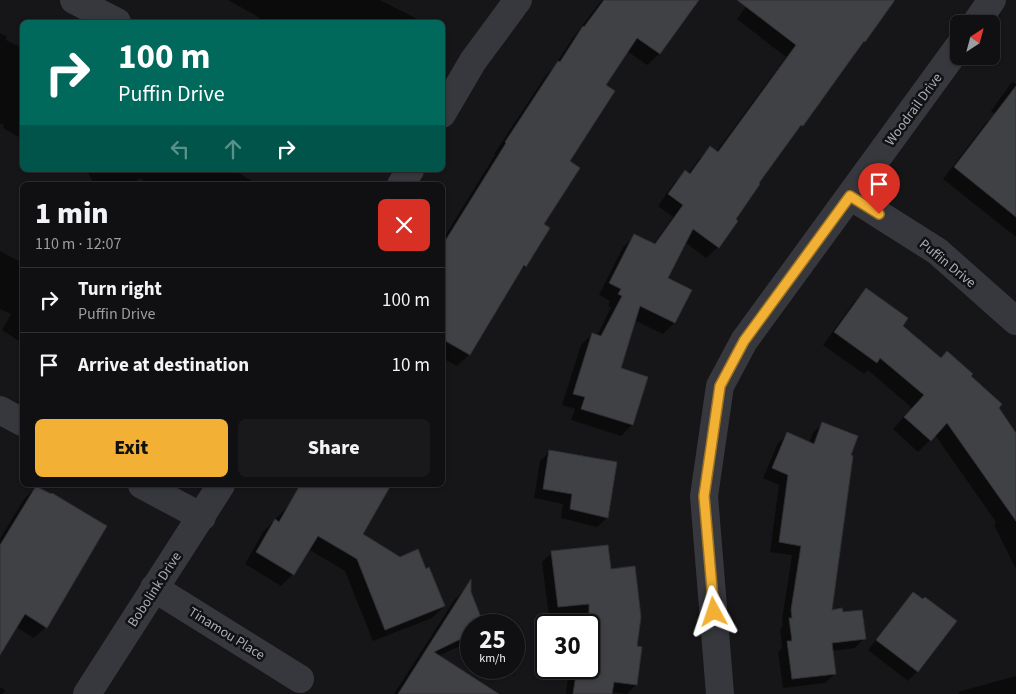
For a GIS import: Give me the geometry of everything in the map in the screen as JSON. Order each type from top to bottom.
[{"type":"street","points":[[74,0],[113,20]]},
{"type":"street","points":[[445,109],[473,61],[518,0]]},
{"type":"street","points":[[981,15],[992,0]]},
{"type":"street","name":"Woodrail Drive","points":[[720,694],[704,496],[720,386],[744,341],[950,58]]},
{"type":"street","name":"Puffin Drive","points":[[850,196],[937,251],[1016,321]]},
{"type":"street","points":[[0,410],[20,421]]},
{"type":"street","points":[[146,487],[202,517]]},
{"type":"street","name":"Bobolink Drive","points":[[87,694],[220,487]]},
{"type":"street","name":"Tinamou Place","points":[[154,588],[300,679]]},
{"type":"building","points":[[604,0],[699,0],[660,54],[637,38],[606,85],[615,91],[570,161],[580,168],[544,224],[550,228],[526,267],[524,265],[470,355],[445,341],[445,241],[505,142],[558,61],[560,62]]},
{"type":"building","points":[[737,0],[895,0],[759,183],[736,219],[738,221],[719,248],[693,229],[668,278],[692,290],[675,323],[640,306],[621,368],[648,377],[633,425],[581,409],[585,397],[573,394],[592,333],[601,336],[622,296],[618,294],[621,289],[609,283],[634,234],[655,244],[683,205],[668,194],[685,170],[690,174],[710,146],[718,152],[796,45]]},
{"type":"building","points":[[1016,86],[1016,217],[954,167]]},
{"type":"building","points":[[866,288],[908,318],[903,326],[941,358],[947,351],[1002,404],[999,408],[1016,433],[1016,521],[947,423],[931,441],[904,417],[924,395],[880,358],[877,363],[834,332]]},
{"type":"building","points":[[822,422],[858,436],[851,455],[853,456],[832,610],[842,608],[843,612],[862,610],[866,639],[832,643],[836,674],[792,679],[787,641],[792,641],[789,618],[792,618],[791,610],[801,546],[779,542],[788,475],[772,468],[787,432],[814,444]]},
{"type":"building","points":[[549,450],[617,462],[608,518],[570,509],[572,494],[543,489]]},
{"type":"building","points":[[35,487],[52,493],[107,526],[47,628],[25,614],[0,655],[0,545]]},
{"type":"building","points":[[299,487],[390,487],[363,534],[400,557],[418,549],[426,569],[429,567],[445,606],[385,630],[357,559],[318,536],[294,575],[256,552],[275,519],[279,522]]},
{"type":"building","points":[[608,545],[611,569],[635,566],[641,617],[637,646],[642,647],[637,685],[614,682],[612,694],[573,694],[575,679],[600,679],[600,614],[589,614],[589,604],[558,607],[551,551]]},
{"type":"building","points":[[471,579],[471,592],[480,614],[460,614],[460,639],[434,652],[460,669],[460,679],[476,679],[499,694],[398,694]]},
{"type":"building","points":[[913,592],[923,599],[925,597],[957,621],[918,672],[876,640]]},
{"type":"route","points":[[714,612],[704,496],[720,386],[744,341],[850,196],[879,214]]}]
